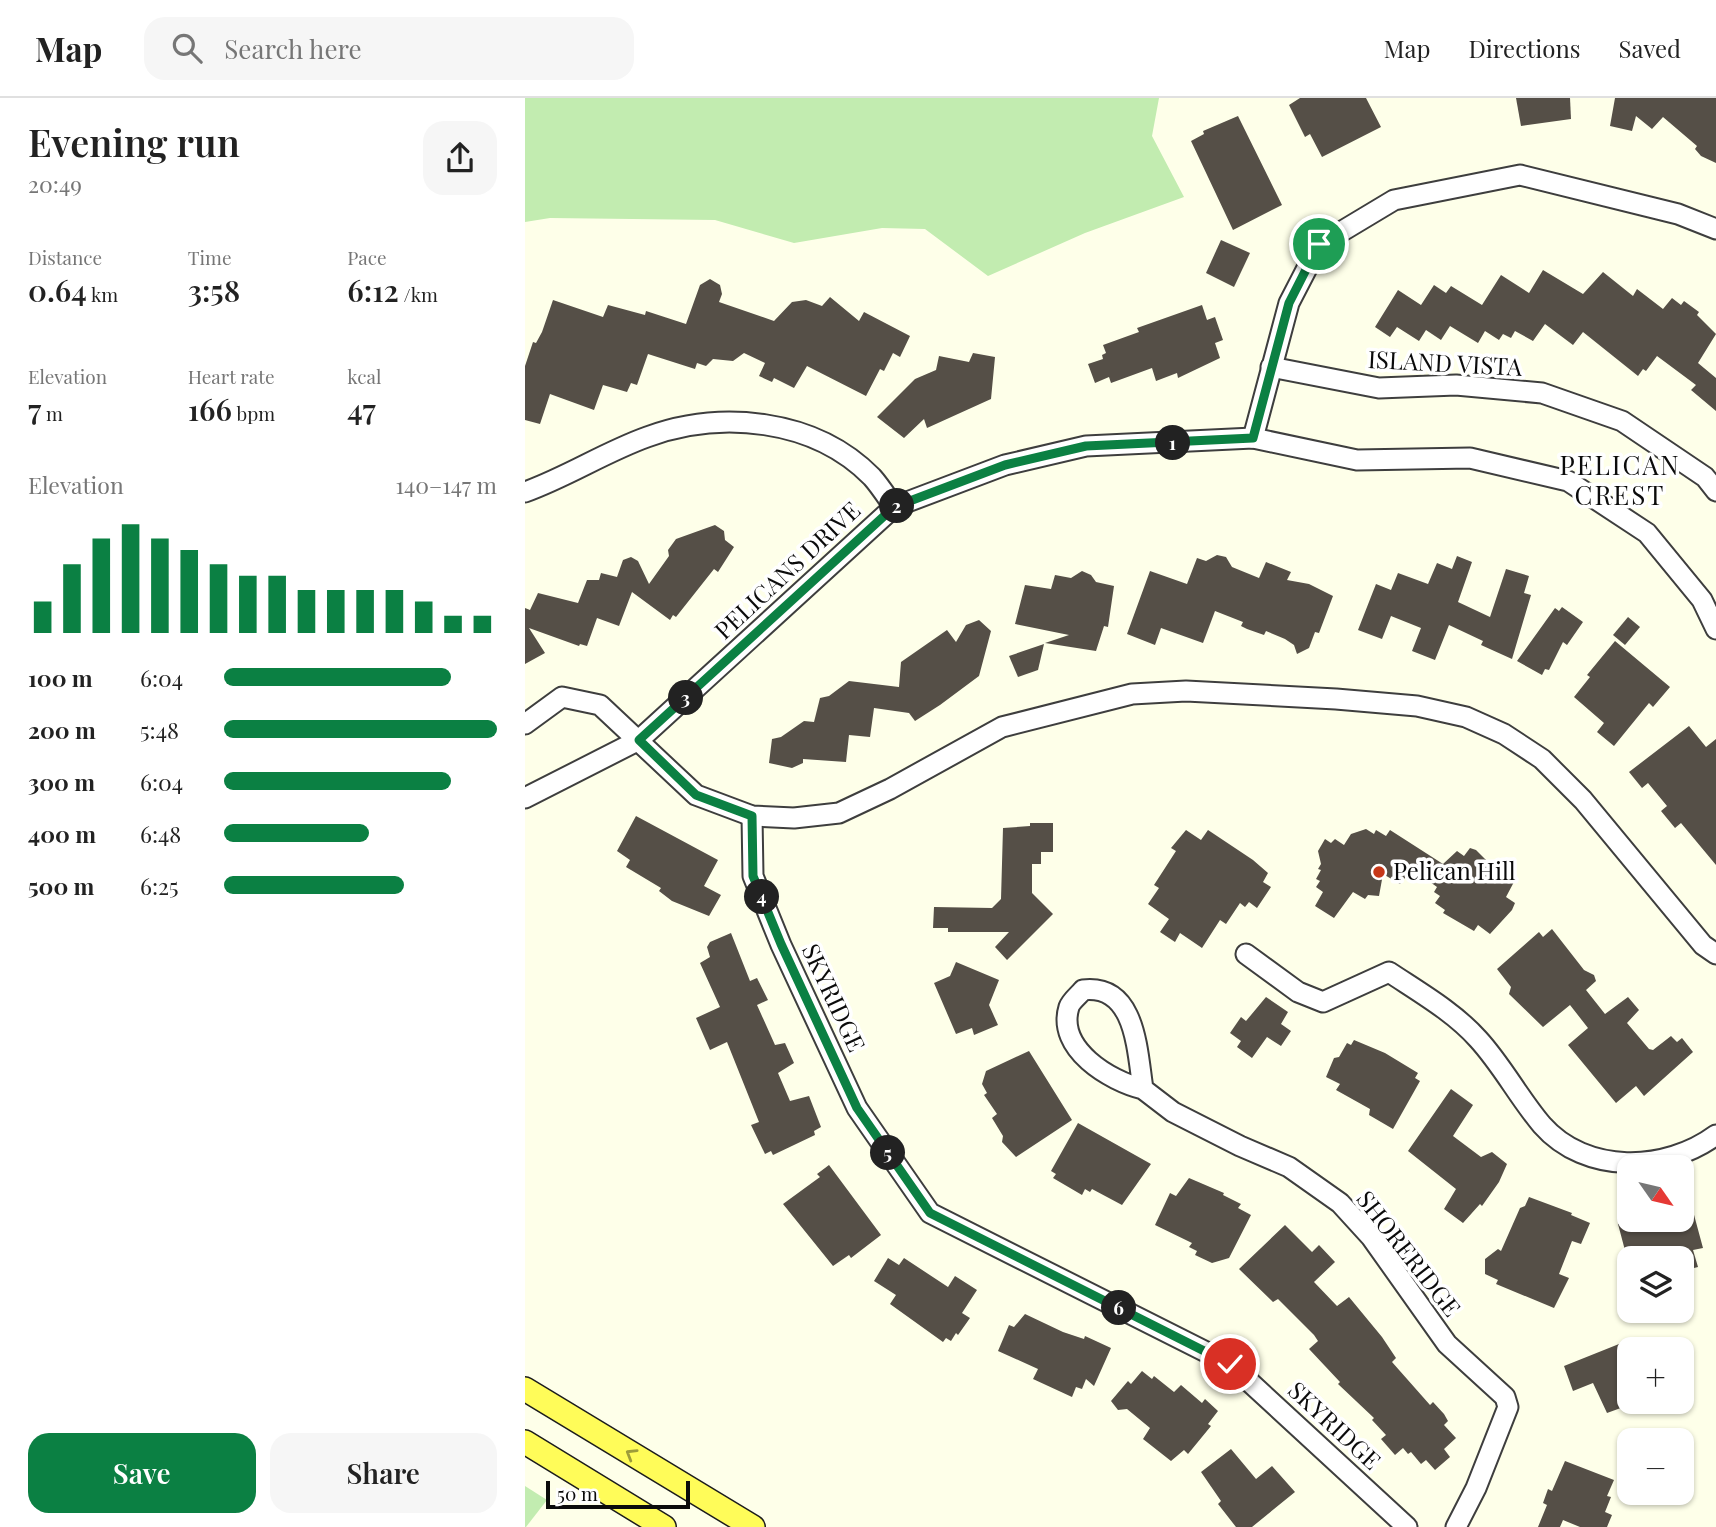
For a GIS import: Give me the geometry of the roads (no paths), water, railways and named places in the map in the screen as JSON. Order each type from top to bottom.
[{"type":"main road","points":[[525,1389],[753,1527]]},
{"type":"main road","points":[[525,1442],[664,1527]]},
{"type":"street","points":[[1253,438],[1289,303],[1319,244],[1394,200],[1520,175],[1678,214],[1716,229]]},
{"type":"street","name":"ISLAND VISTA","points":[[1271,367],[1379,388],[1455,385],[1542,393],[1622,421],[1705,477],[1716,491]]},
{"type":"street","points":[[525,492],[645,438],[684,425],[743,422],[791,430],[821,442],[872,477],[894,507]]},
{"type":"street","name":"PELICANS DRIVE","points":[[525,798],[639,740],[894,507],[1005,465],[1086,446],[1253,438],[1357,460],[1470,458],[1569,481],[1647,533],[1702,600],[1716,629]]},
{"type":"street","points":[[525,724],[562,697],[600,705],[696,795],[752,816],[795,818],[839,813],[890,789],[1002,727],[1132,694],[1186,691],[1417,706],[1466,717],[1514,740],[1542,759],[1583,800],[1703,945],[1716,954]]},
{"type":"street","name":"SKYRIDGE","points":[[752,816],[753,876],[781,944],[857,1108],[930,1213],[1230,1364],[1407,1527]]},
{"type":"street","points":[[1246,954],[1298,992],[1323,1002],[1389,972],[1433,1002],[1478,1038],[1543,1127],[1581,1153],[1621,1164],[1655,1162],[1698,1148],[1716,1135]]},
{"type":"street","name":"SHORERIDGE","points":[[1143,1089],[1129,1013],[1120,1001],[1099,988],[1083,990],[1069,1005],[1068,1026],[1075,1044],[1092,1065],[1121,1084],[1143,1089],[1173,1111],[1240,1146],[1289,1167],[1340,1203],[1371,1237],[1447,1343],[1504,1397],[1508,1407],[1476,1488],[1456,1527]]},
{"type":"place","name":"Pelican Hill","points":[[1379,872]]},
{"type":"district","name":"PELICAN CREST","points":[[1620,481]]}]
